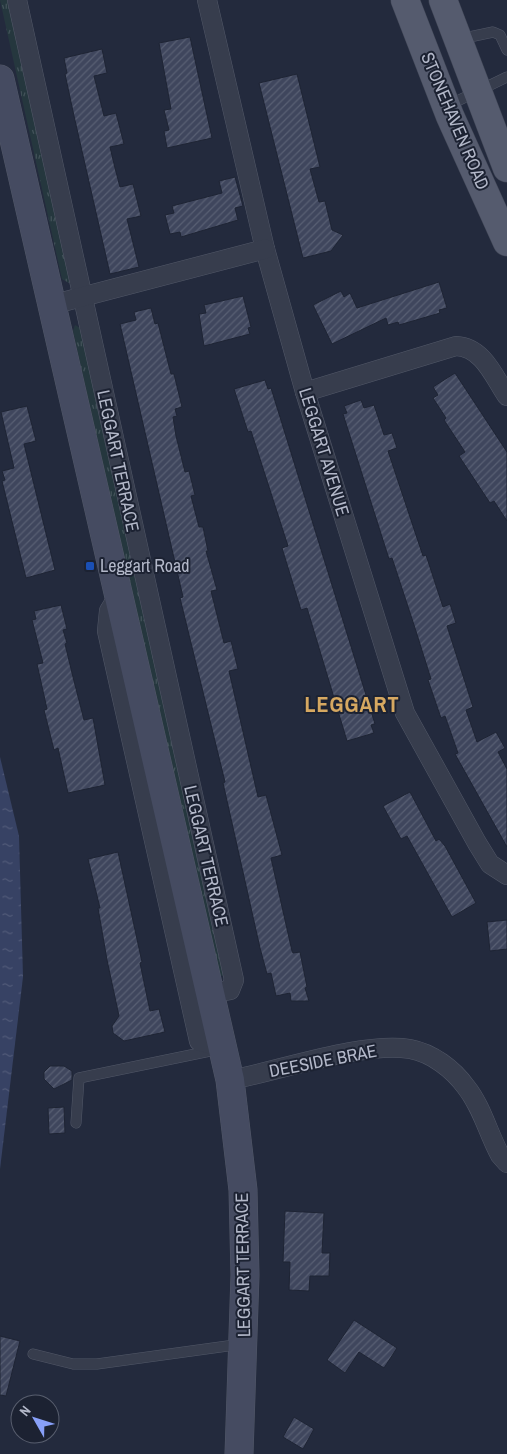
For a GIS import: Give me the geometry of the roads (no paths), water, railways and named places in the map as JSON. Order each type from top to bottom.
[{"type":"main road","name":"STONEHAVEN ROAD","points":[[404,0],[446,106],[492,164]]},
{"type":"main road","name":"STONEHAVEN ROAD","points":[[443,0],[477,91],[507,242]]},
{"type":"main road","name":"LEGGART TERRACE","points":[[0,79],[51,305],[120,593],[230,1080],[243,1190],[244,1344],[239,1454]]},
{"type":"street","name":"LEGGART TERRACE","points":[[17,0],[234,980],[230,990],[211,993]]},
{"type":"street","name":"LEGGART AVENUE","points":[[207,0],[266,249],[305,392],[405,713],[481,850],[490,864],[507,875]]},
{"type":"street","points":[[51,305],[266,249]]},
{"type":"street","points":[[305,392],[456,346],[468,347],[481,356],[507,396]]},
{"type":"street","points":[[120,593],[109,611],[107,631],[199,1042],[223,1048]]},
{"type":"street","name":"DEESIDE BRAE","points":[[230,1080],[363,1050],[410,1049],[434,1058],[450,1070],[466,1087],[483,1117],[497,1148],[507,1163]]},
{"type":"lane","points":[[457,40],[493,32],[500,35],[507,50]]},
{"type":"lane","points":[[446,106],[507,77]]},
{"type":"lane","points":[[76,1124],[79,1078],[223,1048]]},
{"type":"lane","points":[[33,1354],[73,1364],[97,1364],[223,1344],[244,1344]]},
{"type":"water","points":[[0,757],[19,836],[23,977],[0,1169]]},
{"type":"place","name":"Leggart Road","points":[[90,566]]},
{"type":"district","name":"LEGGART","points":[[352,704]]}]
